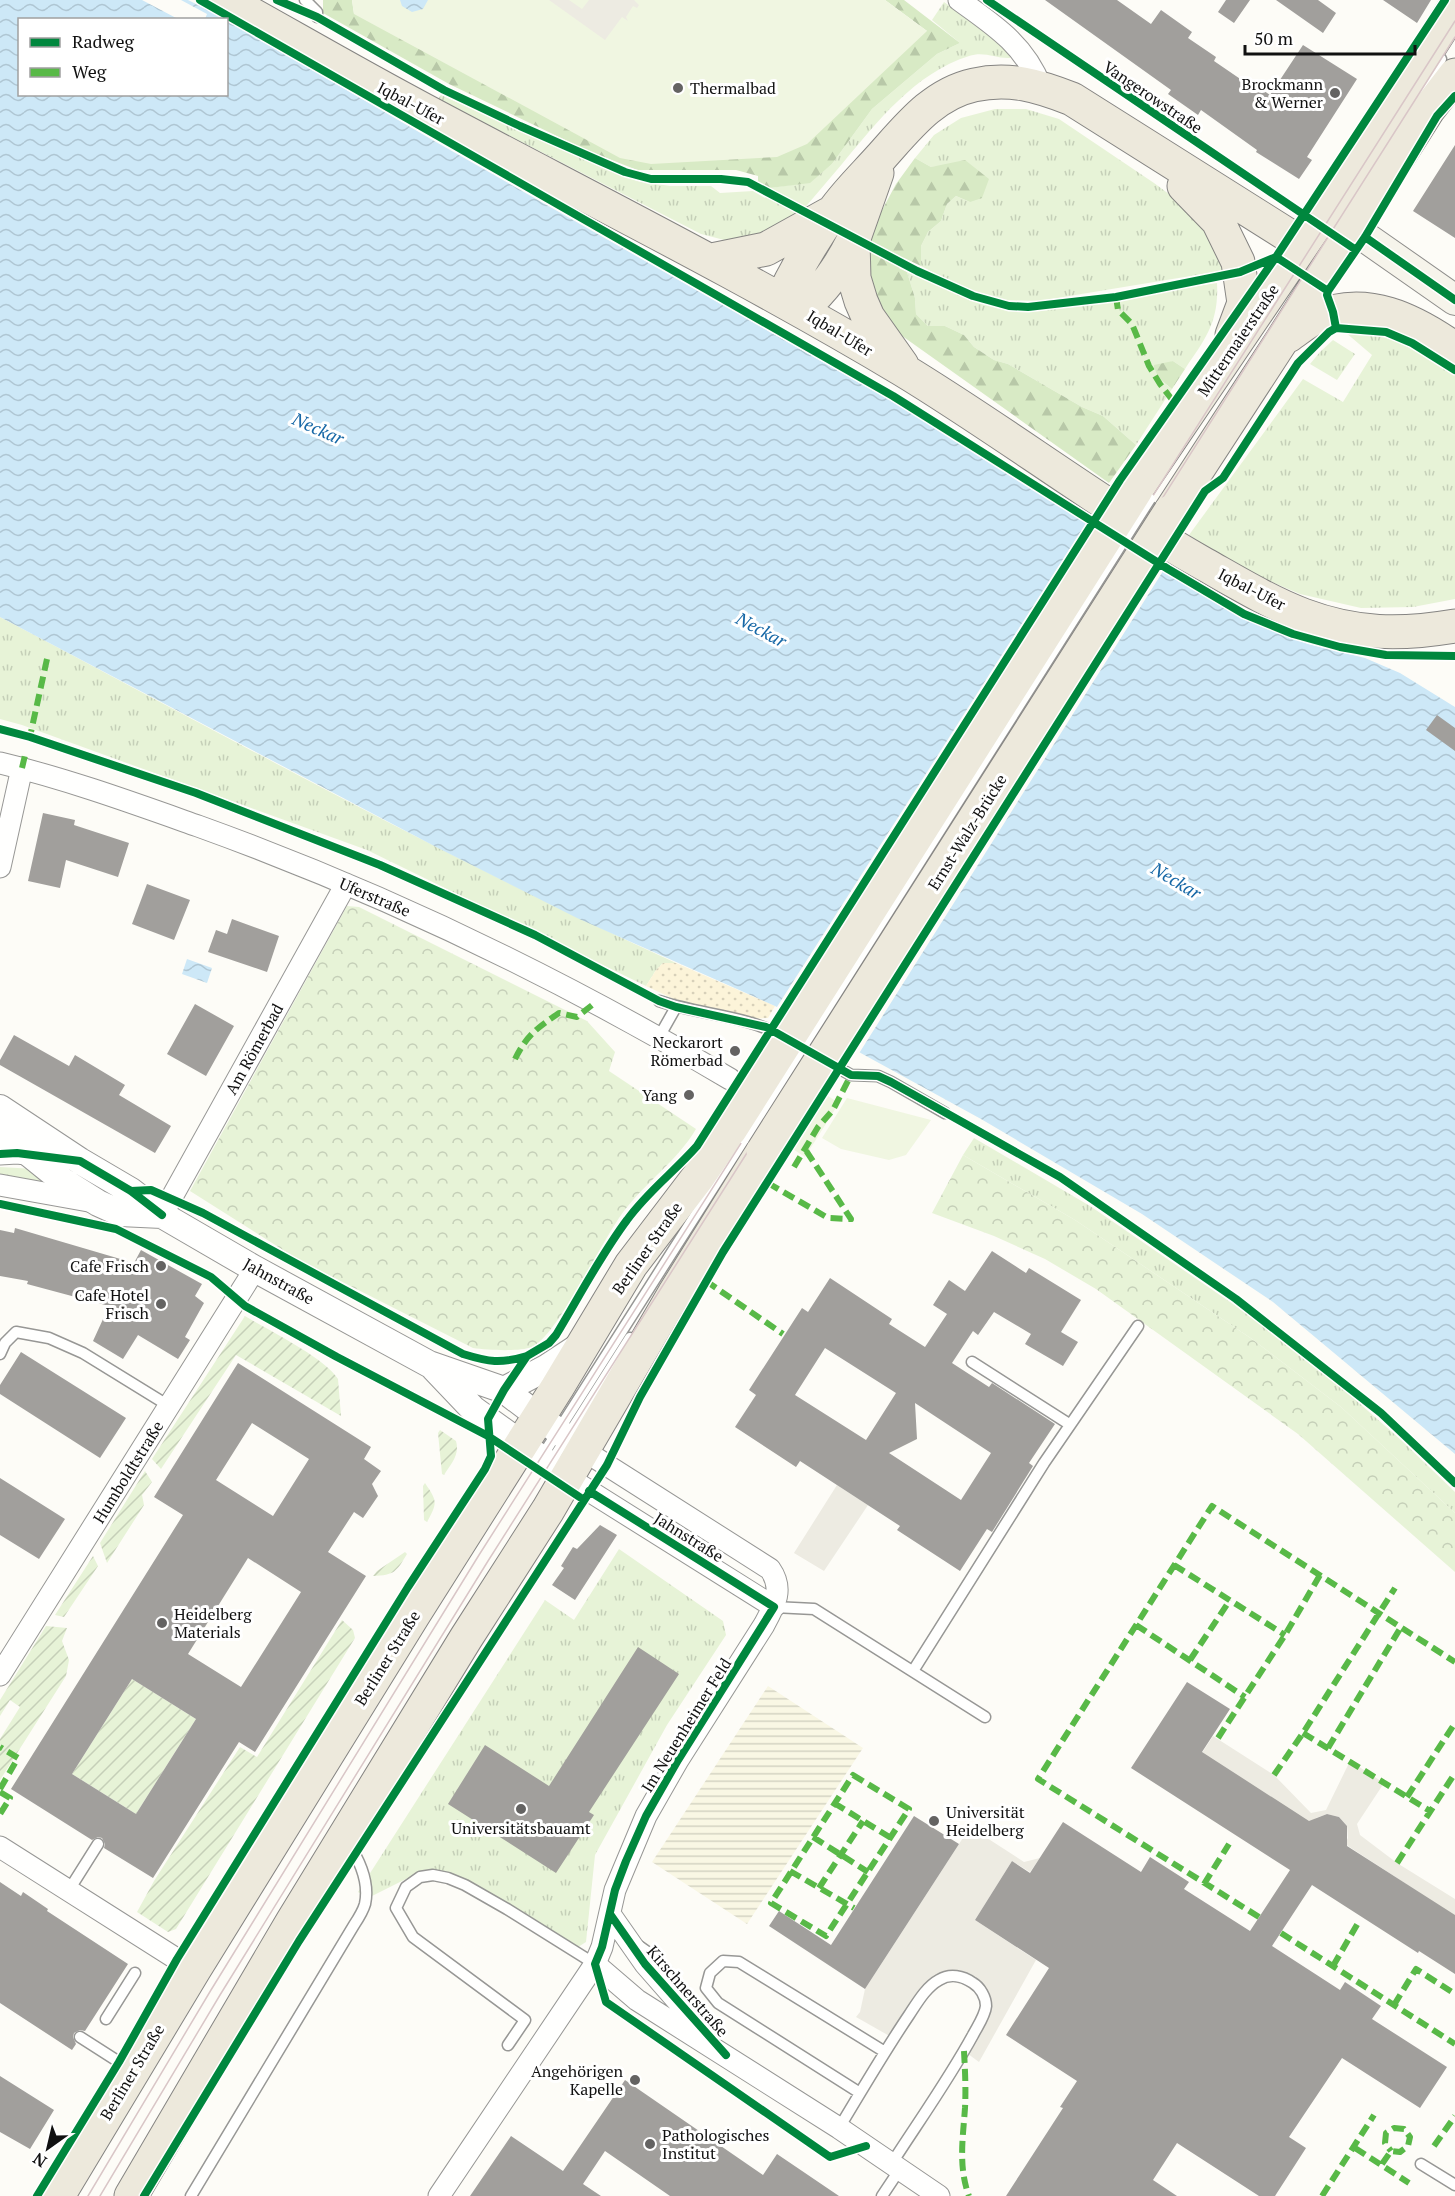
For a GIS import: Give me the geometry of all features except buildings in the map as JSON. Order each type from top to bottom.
[{"type":"main road","name":"Iqbal-Ufer","points":[[226,0],[421,109],[792,304],[907,373],[1169,544],[1249,589],[1302,615],[1345,628],[1381,633],[1420,632],[1455,626]]},
{"type":"main road","name":"Mittermaierstraße","points":[[1154,499],[1282,340],[1320,249],[1455,8]]},
{"type":"main road","name":"Mittermaierstraße","points":[[1154,499],[1176,440],[1220,365],[1320,249],[1428,111],[1452,61]]},
{"type":"main road","points":[[884,154],[853,241],[840,267],[816,296],[792,304],[799,266],[834,211],[903,131],[929,107],[958,90],[1005,81],[1041,87],[1072,99],[1320,249],[1365,237],[1455,300]]},
{"type":"main road","points":[[1107,121],[1193,194],[1218,221],[1229,241],[1238,262],[1244,303],[1220,365]]},
{"type":"main road","points":[[712,260],[766,249],[834,211]]},
{"type":"main road","points":[[853,241],[854,278],[861,301],[868,317],[907,373]]},
{"type":"main road","points":[[1282,340],[1314,318],[1352,308],[1404,318],[1455,349]]},
{"type":"main road","points":[[747,1141],[1154,499]]},
{"type":"main road","name":"Berliner Straße","points":[[131,2196],[344,1838],[553,1448],[584,1343],[631,1265],[698,1178],[747,1141]]},
{"type":"main road","name":"Berliner Straße","points":[[58,2196],[194,1970],[323,1743],[674,1294],[747,1141]]},
{"type":"street","points":[[959,0],[997,27],[1016,45],[1034,67],[1041,87]]},
{"type":"street","name":"Uferstraße","points":[[0,763],[164,814],[346,884],[411,912],[519,963],[659,1037],[730,1079]]},
{"type":"street","points":[[0,867],[22,768]]},
{"type":"street","name":"Am Römerbad","points":[[162,1215],[346,884]]},
{"type":"street","points":[[0,1108],[80,1161]]},
{"type":"street","points":[[0,1130],[28,1154]]},
{"type":"street","name":"Jahnstraße","points":[[0,1154],[17,1153],[80,1161],[131,1191],[162,1215],[255,1269],[429,1364],[504,1390],[553,1448],[774,1607],[777,1579],[770,1569],[553,1448],[473,1409],[429,1364]]},
{"type":"street","name":"Jahnstraße","points":[[28,1154],[98,1203],[120,1213],[162,1215]]},
{"type":"street","name":"Jahnstraße","points":[[0,1185],[98,1203]]},
{"type":"street","name":"Humboldtstraße","points":[[0,1675],[255,1269]]},
{"type":"street","points":[[504,1390],[546,1368],[584,1343]]},
{"type":"street","name":"Im Neuenheimer Feld","points":[[439,2196],[595,1964],[602,1947],[615,1890],[646,1816],[678,1760],[774,1607]]},
{"type":"street","points":[[0,1847],[194,1970]]},
{"type":"street","name":"Kirschnerstraße","points":[[610,1914],[645,1964],[726,2055]]},
{"type":"street","name":"Kirschnerstraße","points":[[595,1964],[654,2012],[726,2055],[939,2196]]},
{"type":"lane","points":[[305,0],[317,12],[317,16]]},
{"type":"lane","points":[[1405,116],[1452,61]]},
{"type":"lane","points":[[659,1001],[676,1007],[766,1027],[851,1075],[878,1076],[945,1113]]},
{"type":"lane","points":[[659,1037],[676,1007]]},
{"type":"lane","points":[[913,1671],[1069,1424],[1138,1326]]},
{"type":"lane","points":[[0,1354],[5,1343],[16,1332],[49,1338],[83,1353],[169,1406]]},
{"type":"lane","points":[[972,1362],[1069,1424]]},
{"type":"lane","points":[[774,1607],[814,1609],[985,1717]]},
{"type":"lane","points":[[191,2196],[365,1903],[364,1872],[356,1853],[344,1838]]},
{"type":"lane","points":[[69,1890],[98,1844]]},
{"type":"lane","points":[[508,2044],[525,2020],[413,1937],[396,1908],[406,1887],[420,1877],[433,1875],[448,1878],[499,1904],[595,1964]]},
{"type":"lane","points":[[629,1940],[651,1954],[686,1994],[726,2055]]},
{"type":"lane","points":[[860,2093],[717,2003],[706,1988],[710,1973],[723,1961],[738,1962],[885,2052]]},
{"type":"lane","points":[[106,2019],[135,1973]]},
{"type":"lane","points":[[839,2128],[885,2052],[930,1988],[939,1979],[950,1976],[960,1976],[979,1987],[986,2006],[981,2020],[896,2166],[882,2196]]},
{"type":"lane","name":"Kirschnerstraße","points":[[654,2012],[669,1992]]},
{"type":"lane","points":[[80,2037],[133,2071]]},
{"type":"lane","points":[[1421,2164],[1455,2186]]},
{"type":"shaded area","points":[[549,0],[569,0],[582,9],[589,0],[634,0],[639,5],[637,8],[633,6],[626,17],[628,21],[622,17],[605,40]]},
{"type":"shaded area","points":[[837,1485],[868,1505],[824,1571],[794,1553]]},
{"type":"shaded area","points":[[768,1686],[863,1748],[747,1924],[652,1862]]},
{"type":"shaded area","points":[[1213,1736],[1274,1775],[1311,1813],[1326,1810],[1350,1761],[1384,1783],[1357,1824],[1360,1835],[1397,1863],[1455,1899],[1455,1916],[1345,1844],[1348,1838],[1347,1826],[1339,1817],[1327,1814],[1316,1818],[1312,1823],[1189,1773]]},
{"type":"shaded area","points":[[970,1827],[1024,1862],[1040,1858],[1030,1872],[1012,1861],[975,1920],[1036,1960],[979,2062],[964,2051],[986,2005],[970,1981],[939,1979],[893,2038],[856,2017],[860,2012],[865,1989]]},
{"type":"green space","name":"Thermalbad","points":[[323,0],[352,0],[354,14],[927,31],[885,0],[904,0],[960,43],[937,54],[872,109],[832,164],[810,183],[770,188],[758,182],[758,176],[736,170],[637,170],[584,149],[449,84],[323,13]]},
{"type":"green space","name":"Thermalbad","points":[[352,0],[885,0],[927,31],[807,144],[777,157],[651,164],[620,158],[354,14]]},
{"type":"green space","points":[[944,2],[1011,49],[1013,54],[1010,58],[969,56],[931,74],[883,116],[791,224],[778,233],[732,242],[701,234],[438,99],[441,95],[637,181],[670,186],[711,186],[720,193],[753,191],[765,198],[770,188],[810,182],[832,164],[872,109],[937,54],[960,43],[932,20]]},
{"type":"green space","points":[[995,109],[1026,109],[1059,119],[1154,183],[1196,214],[1227,270],[1039,301],[1004,300],[980,293],[959,286],[921,266],[921,246],[928,232],[941,221],[947,204],[956,196],[970,202],[942,166],[931,167],[915,158],[934,135],[961,118]]},
{"type":"green space","points":[[915,158],[931,167],[965,160],[989,179],[982,198],[970,202],[956,196],[947,204],[941,221],[928,232],[921,246],[921,266],[904,258],[899,268],[907,272],[915,298],[916,314],[928,326],[945,326],[964,335],[974,347],[994,360],[1008,364],[1082,407],[1103,416],[1136,445],[1109,483],[898,333],[880,312],[870,289],[870,238],[896,184]]},
{"type":"green space","points":[[907,272],[967,298],[998,307],[1031,311],[1217,283],[1216,309],[1210,329],[1185,369],[1173,361],[1154,369],[1164,383],[1172,389],[1136,445],[1103,416],[1082,407],[1008,364],[994,360],[974,347],[964,335],[945,326],[928,326],[916,314],[915,298]]},
{"type":"green space","points":[[1345,332],[1375,335],[1403,344],[1455,375],[1455,599],[1413,607],[1361,608],[1300,594],[1241,569],[1189,535],[1303,379],[1343,402],[1372,355]]},
{"type":"green space","points":[[1333,340],[1355,354],[1337,380],[1310,364]]},
{"type":"green space","points":[[1173,361],[1185,369],[1172,389],[1158,375],[1154,365]]},
{"type":"green space","points":[[0,617],[420,838],[676,963],[663,963],[646,986],[367,850],[0,719]]},
{"type":"green space","points":[[347,906],[359,907],[587,1021],[615,1052],[609,1071],[696,1129],[680,1151],[624,1211],[567,1306],[543,1339],[532,1347],[511,1350],[473,1348],[299,1260],[190,1191]]},
{"type":"green space","points":[[756,1050],[839,1103],[805,1157],[722,1103]]},
{"type":"green space","points":[[847,1098],[931,1120],[906,1155],[889,1160],[841,1149],[822,1138]]},
{"type":"green space","points":[[974,1138],[1090,1206],[1233,1304],[1326,1374],[1401,1440],[1455,1492],[1455,1513],[1341,1407],[1252,1339],[1075,1220],[963,1155]]},
{"type":"green space","points":[[963,1155],[1075,1220],[1252,1339],[1341,1407],[1455,1513],[1455,1572],[1298,1434],[1096,1289],[1045,1259],[994,1236],[932,1213]]},
{"type":"green space","points":[[0,1167],[35,1169],[56,1184],[0,1175]]},
{"type":"green space","points":[[245,1316],[309,1354],[331,1371],[338,1379],[341,1416],[236,1355],[161,1469],[152,1459]]},
{"type":"green space","points":[[440,1430],[456,1441],[457,1446],[454,1459],[444,1475],[442,1474],[438,1433]]},
{"type":"green space","points":[[145,1471],[152,1482],[142,1495],[144,1505],[107,1563],[100,1543]]},
{"type":"green space","points":[[425,1483],[435,1502],[427,1522],[424,1520],[423,1486]]},
{"type":"green space","points":[[619,1549],[723,1621],[726,1635],[667,1725],[595,1855],[586,1942],[578,1947],[463,1878],[412,1876],[368,1898],[358,1892],[545,1600],[574,1620]]},
{"type":"green space","points":[[405,1552],[407,1554],[394,1571],[386,1575],[373,1576],[377,1571]]},
{"type":"green space","points":[[93,1556],[98,1566],[64,1617],[55,1615]]},
{"type":"green space","points":[[342,1620],[353,1630],[355,1638],[176,1929],[168,1932],[137,1912],[154,1881],[240,1747],[257,1757]]},
{"type":"green space","points":[[46,1626],[67,1628],[62,1641],[69,1660],[66,1676],[0,1780],[0,1739],[20,1707],[10,1700],[0,1716],[0,1700]]},
{"type":"green space","points":[[132,1679],[196,1719],[136,1814],[72,1774]]},
{"type":"sand","points":[[663,963],[676,963],[775,1006],[768,1018],[740,1019],[676,1000],[646,986]]},
{"type":"water","name":"Neckar","points":[[0,0],[188,0],[224,18],[18,18],[18,96],[228,96],[228,21],[942,430],[1155,566],[1243,619],[1308,644],[1365,658],[1400,673],[1455,707],[1455,1454],[1273,1302],[1142,1214],[981,1119],[775,1006],[577,918],[438,848],[0,617]]},
{"type":"water","points":[[400,0],[428,0],[423,9],[412,12],[402,6]]},
{"type":"water","points":[[187,959],[212,968],[207,983],[182,974]]},
{"type":"pier","points":[[142,0],[181,0],[207,14],[205,18],[176,18]]},
{"type":"pier","points":[[1088,520],[1165,568],[858,1055],[775,1010]]},
{"type":"tram line","points":[[88,2196],[211,1990],[479,1555],[1455,21]]},
{"type":"tram line","points":[[100,2196],[220,1995],[488,1561],[1455,37]]},
{"type":"marked path","points":[[1116,297],[1118,310],[1132,324],[1149,366],[1174,402]]},
{"type":"marked path","points":[[29,741],[47,659]]},
{"type":"marked path","points":[[22,768],[26,751]]},
{"type":"marked path","points":[[515,1059],[528,1038],[551,1018],[559,1013],[577,1017],[596,1002]]},
{"type":"marked path","points":[[794,1167],[818,1127],[833,1110],[851,1075]]},
{"type":"marked path","points":[[768,1183],[828,1218],[851,1219],[805,1149]]},
{"type":"marked path","points":[[706,1281],[783,1334]]},
{"type":"marked path","points":[[1259,1917],[1038,1779],[1212,1506],[1455,1662]]},
{"type":"marked path","points":[[1174,1565],[1285,1635]]},
{"type":"marked path","points":[[1218,1738],[1285,1635],[1320,1575]]},
{"type":"marked path","points":[[1274,1775],[1395,1588]]},
{"type":"marked path","points":[[1190,1660],[1230,1600]]},
{"type":"marked path","points":[[1136,1625],[1245,1697]]},
{"type":"marked path","points":[[1328,1748],[1401,1627]]},
{"type":"marked path","points":[[1407,1797],[1455,1723]]},
{"type":"marked path","points":[[1303,1733],[1430,1811]]},
{"type":"marked path","points":[[0,1747],[18,1758],[0,1789]]},
{"type":"marked path","points":[[1397,1863],[1455,1773]]},
{"type":"marked path","points":[[853,1775],[909,1809],[826,1936],[771,1903],[853,1775]]},
{"type":"marked path","points":[[0,1792],[10,1798],[0,1814]]},
{"type":"marked path","points":[[834,1803],[891,1838]]},
{"type":"marked path","points":[[819,1888],[863,1821]]},
{"type":"marked path","points":[[813,1837],[868,1872]]},
{"type":"marked path","points":[[1204,1884],[1229,1844]]},
{"type":"marked path","points":[[790,1871],[854,1908]]},
{"type":"marked path","points":[[1333,1966],[1358,1923]]},
{"type":"marked path","points":[[1281,1933],[1455,2044]]},
{"type":"marked path","points":[[1394,2005],[1416,1969],[1455,1994]]},
{"type":"marked path","points":[[964,2051],[965,2108],[962,2163],[969,2196]]},
{"type":"marked path","points":[[1322,2196],[1374,2115]]},
{"type":"marked path","points":[[1434,2146],[1455,2116]]},
{"type":"marked path","points":[[1382,2164],[1391,2151],[1400,2152],[1408,2146],[1410,2137],[1404,2129],[1394,2128],[1386,2133],[1385,2143],[1391,2151]]},
{"type":"marked path","points":[[1355,2148],[1409,2183]]},
{"type":"cycle path","points":[[200,0],[893,396],[1168,569],[1244,614],[1293,634],[1340,647],[1386,655],[1455,656]]},
{"type":"cycle path","points":[[277,0],[317,17],[444,90],[625,172],[651,179],[721,179],[748,182],[917,271],[973,296],[1009,306],[1028,307],[1116,297],[1240,272],[1276,257],[1328,291]]},
{"type":"cycle path","name":"Vangerowstraße","points":[[987,0],[1356,250]]},
{"type":"cycle path","points":[[37,2196],[119,2062],[177,1959],[408,1587],[485,1469],[491,1456],[488,1419],[504,1390],[527,1356],[549,1343],[556,1335],[608,1248],[635,1210],[697,1146],[1120,480],[1276,257],[1445,0]]},
{"type":"cycle path","name":"Ernst-Walz-Brücke","points":[[144,2196],[299,1941],[607,1465],[640,1397],[723,1252],[1205,491],[1223,478],[1298,363],[1329,332],[1336,328],[1327,295],[1328,291],[1365,237],[1437,116],[1455,96]]},
{"type":"cycle path","points":[[1365,237],[1455,300]]},
{"type":"cycle path","points":[[1336,328],[1386,332],[1412,343],[1455,370]]},
{"type":"cycle path","points":[[0,729],[196,793],[380,865],[535,935],[659,1001],[676,1007],[766,1027],[851,1075],[878,1076],[891,1082],[1060,1177],[1236,1299],[1381,1413],[1455,1483]]},
{"type":"cycle path","points":[[0,1154],[17,1153],[80,1161],[131,1191],[162,1215]]},
{"type":"cycle path","points":[[131,1191],[151,1190],[203,1213],[463,1354],[495,1361],[527,1356]]},
{"type":"cycle path","points":[[0,1204],[116,1229],[211,1277],[245,1306],[488,1436],[584,1500]]},
{"type":"cycle path","points":[[589,1491],[774,1607],[678,1760],[646,1816],[626,1861],[615,1890],[602,1947],[595,1964],[606,2002],[830,2157],[866,2146]]},
{"type":"cycle path","points":[[610,1914],[645,1964],[726,2055]]},
{"type":"place","name":"Thermalbad","points":[[678,88]]},
{"type":"place","name":"Brockmann & Werner","points":[[1335,93]]},
{"type":"place","name":"Neckarort Römerbad","points":[[735,1051]]},
{"type":"place","name":"Yang","points":[[689,1095]]},
{"type":"place","name":"Cafe Frisch","points":[[161,1266]]},
{"type":"place","name":"Cafe Hotel Frisch","points":[[161,1304]]},
{"type":"place","name":"Heidelberg Materials","points":[[162,1623]]},
{"type":"place","name":"Universitätsbauamt","points":[[521,1809]]},
{"type":"place","name":"Universität Heidelberg","points":[[934,1821]]},
{"type":"place","name":"Angehörigen Kapelle","points":[[635,2080]]},
{"type":"place","name":"Pathologisches Institut","points":[[650,2144]]}]
